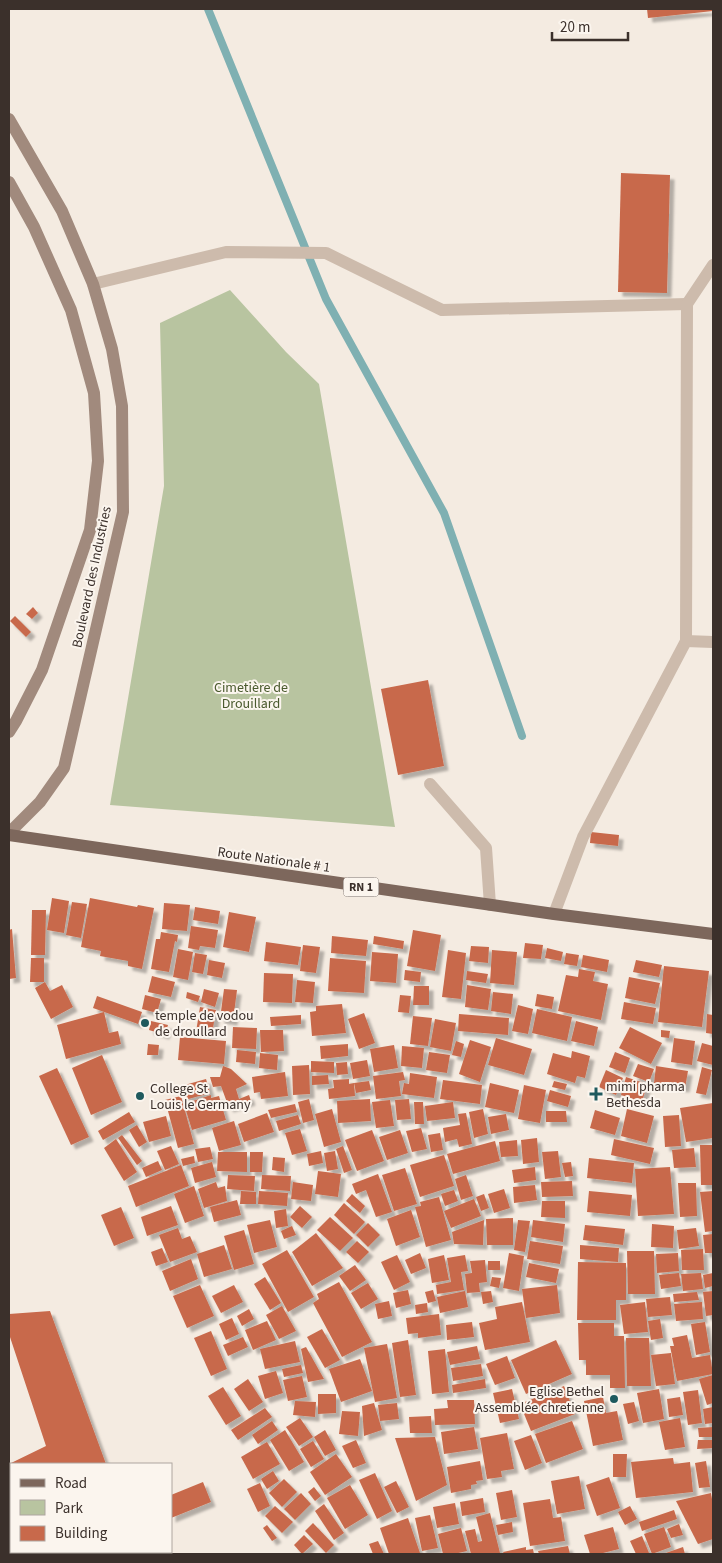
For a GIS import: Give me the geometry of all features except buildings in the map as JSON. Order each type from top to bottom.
[{"type":"main road","name":"Boulevard des Industries","points":[[9,119],[62,211],[93,284],[112,349],[122,406],[123,512],[64,768],[40,802],[9,834]]},
{"type":"main road","name":"Boulevard des Industries","points":[[9,182],[34,228],[71,310],[94,393],[98,461],[90,530],[42,670],[9,732]]},
{"type":"main road","name":"Route Nationale # 1","points":[[9,834],[490,905],[713,934]]},
{"type":"lane","points":[[93,284],[226,252],[326,253],[442,310],[687,304]]},
{"type":"lane","points":[[554,914],[583,837],[686,641],[687,304],[713,265]]},
{"type":"lane","points":[[686,641],[713,642]]},
{"type":"lane","points":[[430,784],[486,848],[490,905]]},
{"type":"green space","name":"Cimetière de Drouillard","points":[[230,290],[286,352],[319,384],[395,827],[110,805],[164,486],[160,323]]},
{"type":"waterway","points":[[208,9],[326,299],[444,513],[522,736]]},
{"type":"place","name":"temple de vodou de droullard","points":[[145,1023]]},
{"type":"place","name":"mimi pharma Bethesda","points":[[596,1094]]},
{"type":"place","name":"College St Louis le Germany","points":[[140,1096]]},
{"type":"place","name":"Eglise Bethel Assemblée chretienne","points":[[614,1399]]}]
